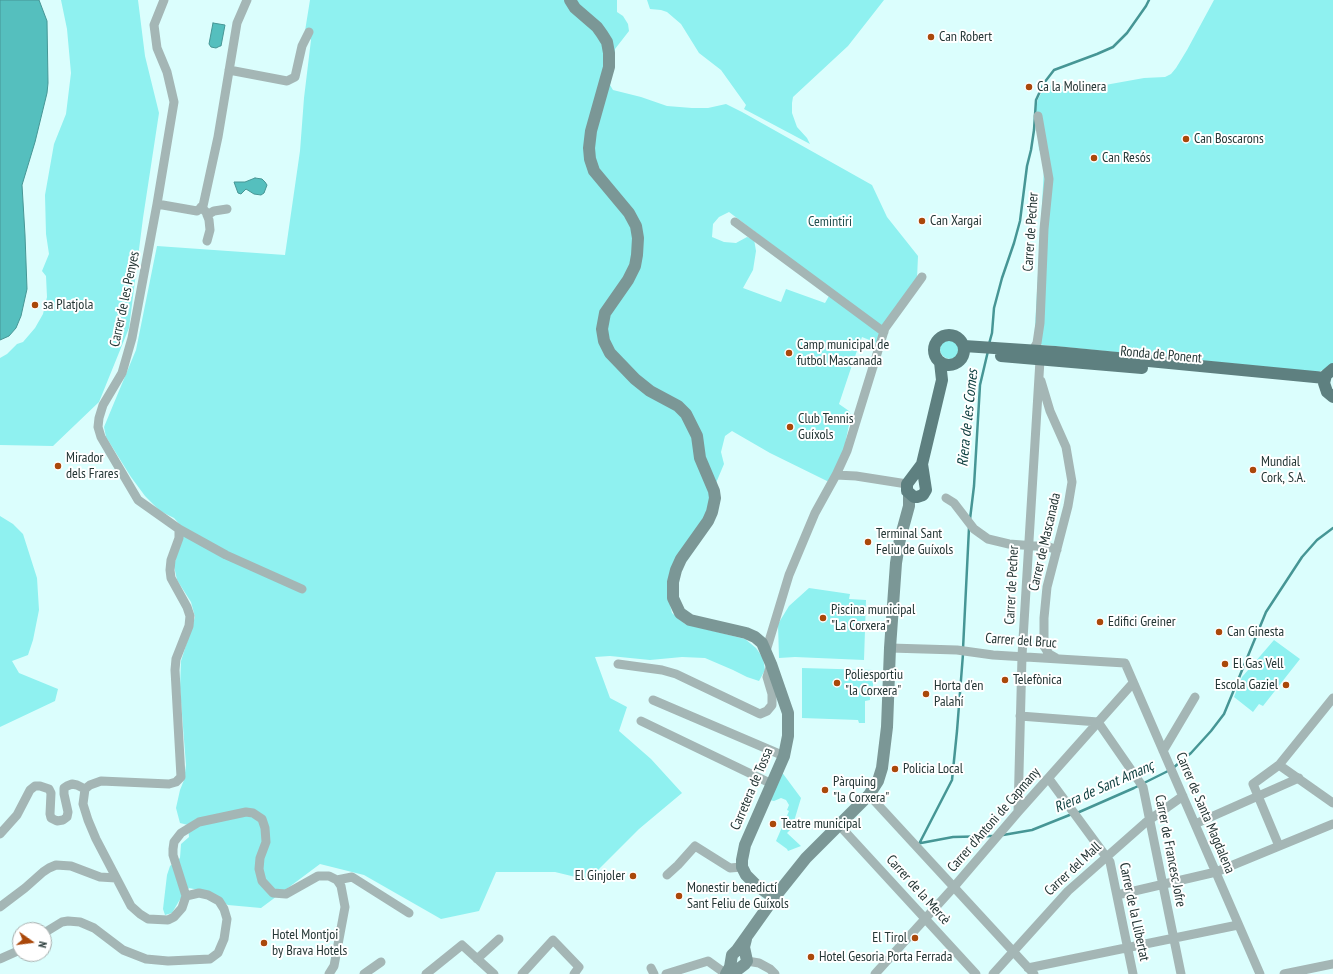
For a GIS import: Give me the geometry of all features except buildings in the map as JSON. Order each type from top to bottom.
[{"type":"main road","name":"Carretera de Tossa","points":[[570,0],[575,8],[597,27],[607,42],[609,53],[609,66],[591,131],[589,148],[590,159],[594,171],[629,213],[636,226],[638,238],[638,254],[635,266],[628,280],[605,313],[602,329],[604,341],[610,353],[635,379],[650,391],[678,406],[686,414],[697,436],[700,458],[714,491],[715,498],[712,512],[708,521],[681,559],[676,570],[673,582],[673,598],[680,613],[690,620],[746,633],[755,637],[762,643],[772,664],[788,713],[788,736],[784,756],[745,845],[742,867]]},
{"type":"main road","points":[[732,974],[741,958],[746,939],[774,898],[806,858],[869,795],[878,781],[882,768],[887,727],[890,648],[896,563],[900,539],[913,490],[922,464],[942,380],[940,362],[935,355],[934,348],[936,342],[941,337],[948,334],[956,336],[962,341],[964,350],[960,360],[954,364],[942,380]]},
{"type":"main road","points":[[964,350],[1038,354],[1327,377],[1327,392],[1333,397]]},
{"type":"main road","points":[[940,362],[947,365],[954,364]]},
{"type":"main road","points":[[742,867],[746,876],[774,898]]},
{"type":"main road","points":[[726,974],[741,958]]},
{"type":"street","name":"Carrer de les Penyes","points":[[164,0],[154,25],[157,48],[167,72],[174,102],[132,338],[122,373],[103,405],[98,427],[101,438],[138,500],[179,529],[226,555],[302,588]]},
{"type":"street","points":[[157,204],[197,211],[203,206],[209,182],[237,23],[247,0]]},
{"type":"street","points":[[228,70],[287,81],[295,77],[302,46],[309,32]]},
{"type":"street","name":"Carrer de Pecher","points":[[1018,812],[1022,656],[1038,354],[1037,343],[1040,323],[1044,229],[1050,179],[1038,116]]},
{"type":"street","points":[[201,207],[209,220],[210,230],[207,241]]},
{"type":"street","points":[[207,215],[214,211],[227,209]]},
{"type":"street","points":[[735,222],[884,332]]},
{"type":"street","points":[[766,651],[789,575],[814,513],[836,475],[847,451],[884,332],[922,277]]},
{"type":"street","name":"Carrer de Mascanada","points":[[1038,354],[1040,374],[1044,391],[1050,411],[1066,447],[1072,482],[1068,506],[1047,587],[1044,618],[1044,646],[1050,654],[1056,658]]},
{"type":"street","points":[[836,475],[856,476],[913,490]]},
{"type":"street","points":[[946,498],[954,503],[974,529],[988,539],[1009,544],[1050,547],[1056,550]]},
{"type":"street","points":[[179,529],[179,538],[171,560],[171,578],[187,607],[190,616],[189,626],[176,659],[174,670],[181,777],[176,782],[169,784],[101,781],[90,785],[85,789],[83,804],[88,820],[131,906],[148,919],[168,920],[174,917],[182,908],[186,896],[173,855],[174,842],[181,833],[199,822],[246,812],[253,813],[262,819],[266,828],[266,842],[260,858],[259,869],[262,881],[273,893],[286,894],[318,876],[329,876],[337,880],[341,886],[345,907],[334,966],[329,974]]},
{"type":"street","name":"Carrer del Bruc","points":[[890,648],[957,650],[992,654],[1125,663]]},
{"type":"street","name":"Carrer de Santa Magdalena","points":[[1125,663],[1260,974]]},
{"type":"street","points":[[618,664],[662,670],[676,674],[760,714],[767,711],[772,704],[772,694],[767,677],[772,664]]},
{"type":"street","name":"Carrer d'Antoni de Capmany","points":[[875,974],[953,888],[1018,812],[1133,683]]},
{"type":"street","points":[[1163,751],[1195,698]]},
{"type":"street","points":[[1279,846],[1253,784],[1279,765],[1333,698]]},
{"type":"street","points":[[653,700],[784,756]]},
{"type":"street","points":[[1020,716],[1098,722]]},
{"type":"street","points":[[641,721],[772,784]]},
{"type":"street","name":"Carrer de Francesc Jofre","points":[[1098,722],[1142,785],[1181,974]]},
{"type":"street","points":[[1279,765],[1333,803]]},
{"type":"street","points":[[1195,824],[1299,778]]},
{"type":"street","name":"Carrer de la Llibertat","points":[[1049,779],[1110,862],[1133,974]]},
{"type":"street","points":[[0,834],[17,815],[30,790],[35,786],[40,786],[49,790],[51,793],[50,814],[51,818],[57,821],[63,820],[67,817],[68,812],[64,788],[72,784],[85,789]]},
{"type":"street","points":[[869,795],[1031,971],[1127,948],[1238,925]]},
{"type":"street","name":"Carrer del Mall","points":[[993,974],[1068,891],[1149,820],[1183,796]]},
{"type":"street","points":[[1117,895],[1216,872],[1333,824]]},
{"type":"street","name":"Carrer de la Mercè","points":[[839,825],[976,974]]},
{"type":"street","points":[[668,875],[695,846],[730,868],[742,867]]},
{"type":"street","points":[[0,907],[43,872],[56,865],[71,866],[100,877],[116,878]]},
{"type":"street","points":[[337,880],[352,877],[409,913]]},
{"type":"street","points":[[52,928],[68,920],[80,922],[94,928],[123,950],[146,958],[168,961],[210,959],[218,952],[224,939],[227,918],[224,909],[219,901],[208,895],[199,893],[186,896]]},
{"type":"street","points":[[477,959],[499,939]]},
{"type":"street","points":[[522,974],[553,940],[577,970]]},
{"type":"street","points":[[426,974],[462,945],[494,974]]},
{"type":"street","points":[[0,959],[12,954]]},
{"type":"street","points":[[741,958],[759,963],[770,969],[775,974]]},
{"type":"street","points":[[666,974],[708,960],[726,974]]},
{"type":"street","points":[[364,974],[380,962]]},
{"type":"street","points":[[1284,974],[1330,964],[1333,973]]},
{"type":"green space","points":[[61,0],[138,0],[145,56],[159,113],[143,218],[129,328],[99,402],[53,446],[0,445],[0,358],[7,354],[17,344],[23,342],[35,328],[43,314],[47,297],[46,276],[42,271],[49,254],[46,234],[45,195],[54,144],[66,114],[71,73],[67,29]]},
{"type":"green space","name":"Cemintiri","points":[[310,0],[617,0],[617,12],[623,16],[628,24],[629,31],[615,49],[610,85],[613,90],[641,97],[667,106],[708,108],[726,104],[742,112],[872,185],[887,217],[918,256],[917,279],[881,327],[729,212],[719,217],[713,224],[712,237],[724,242],[736,243],[747,237],[754,239],[756,251],[753,270],[743,288],[781,302],[786,289],[825,303],[829,296],[881,333],[877,343],[862,337],[853,362],[839,404],[849,411],[851,415],[842,459],[829,482],[770,453],[732,431],[725,436],[721,452],[724,464],[716,483],[709,508],[668,597],[672,613],[685,624],[745,639],[756,648],[763,658],[765,670],[759,681],[705,658],[682,657],[650,660],[610,656],[595,657],[610,698],[627,707],[619,731],[651,759],[682,793],[639,829],[588,880],[555,872],[496,872],[479,911],[441,919],[364,875],[320,864],[261,908],[228,905],[199,890],[189,888],[172,913],[165,915],[163,909],[167,875],[170,866],[180,858],[181,844],[189,837],[188,825],[180,823],[176,808],[184,780],[186,765],[180,688],[181,661],[195,617],[191,602],[177,580],[174,566],[183,528],[174,518],[160,511],[145,496],[131,477],[106,437],[104,427],[136,350],[157,246],[285,255],[300,151],[304,98],[311,40],[305,31]]},
{"type":"green space","points":[[647,0],[884,0],[848,46],[793,97],[792,113],[797,127],[807,138],[810,144],[744,109],[746,105],[721,70],[699,53],[681,24],[667,12],[650,9]]},
{"type":"green space","points":[[1214,0],[1333,0],[1333,366],[1318,372],[1034,344],[1044,168],[1042,153],[1039,150],[1036,109],[1038,99],[1045,86],[1053,85],[1080,88],[1094,87],[1144,78],[1165,77],[1171,74],[1187,50]]},
{"type":"green space","points":[[950,339],[957,342],[960,349],[957,356],[950,359],[943,356],[940,349],[943,342]]},
{"type":"green space","points":[[0,516],[13,524],[23,534],[37,578],[39,610],[33,640],[28,655],[12,661],[19,673],[58,689],[55,701],[0,727]]},
{"type":"green space","name":"Piscina municipal \"La Corxera\"","points":[[809,588],[850,594],[849,599],[866,600],[864,660],[795,657],[779,658],[778,624],[789,606]]},
{"type":"green space","points":[[1274,640],[1300,659],[1263,706],[1259,704],[1253,712],[1234,697],[1242,677]]},
{"type":"green space","name":"Poliesportiu \"la Corxera\"","points":[[802,668],[873,670],[873,696],[870,696],[870,700],[865,701],[865,723],[859,723],[858,720],[802,718]]},
{"type":"green space","points":[[781,771],[801,798],[792,828],[787,833],[801,846],[788,851],[776,841],[789,811],[787,810],[789,805],[786,800],[781,798],[774,801],[769,800]]},
{"type":"shaded area","points":[[0,0],[39,0],[47,21],[48,83],[35,142],[22,185],[27,289],[21,316],[16,328],[9,336],[0,340]]},
{"type":"shaded area","points":[[213,23],[225,25],[221,46],[216,48],[211,47],[209,44]]},
{"type":"shaded area","points":[[255,178],[262,179],[267,185],[264,193],[261,195],[254,194],[246,189],[241,194],[238,193],[234,182],[245,182]]},
{"type":"waterway","name":"Riera de les Comes","points":[[989,344],[992,333],[994,308],[1020,221],[1027,166],[1034,130],[1036,100],[1044,83],[1054,70],[1113,47],[1127,33],[1149,0]]},
{"type":"waterway","name":"Riera de les Comes","points":[[970,519],[974,486],[980,385],[988,351]]},
{"type":"waterway","name":"Riera de les Comes","points":[[963,649],[969,528]]},
{"type":"waterway","name":"Riera de Sant Amanç","points":[[1173,768],[1191,753],[1224,714],[1266,612],[1302,557],[1317,540],[1333,528]]},
{"type":"waterway","name":"Riera de les Comes","points":[[919,844],[952,780],[963,654]]},
{"type":"waterway","name":"Riera de Sant Amanç","points":[[1077,813],[1168,771]]},
{"type":"waterway","name":"Riera de Sant Amanç","points":[[1003,835],[1032,830],[1072,814]]},
{"type":"waterway","name":"Riera de Sant Amanç","points":[[921,843],[953,837],[994,836]]},
{"type":"place","name":"Can Robert","points":[[931,37]]},
{"type":"place","name":"Ca la Molinera","points":[[1029,87]]},
{"type":"place","name":"Can Boscarons","points":[[1186,139]]},
{"type":"place","name":"Can Resós","points":[[1094,158]]},
{"type":"place","name":"Can Xargai","points":[[922,221]]},
{"type":"place","name":"sa Platjola","points":[[35,305]]},
{"type":"place","name":"Camp municipal de futbol Mascanada","points":[[789,353]]},
{"type":"place","name":"Club Tennis Guíxols","points":[[790,427]]},
{"type":"place","name":"Mirador dels Frares","points":[[58,466]]},
{"type":"place","name":"Mundial Cork, S.A.","points":[[1253,470]]},
{"type":"place","name":"Terminal Sant Feliu de Guíxols","points":[[868,542]]},
{"type":"place","name":"Piscina municipal \"La Corxera\"","points":[[823,618]]},
{"type":"place","name":"Edifici Greiner","points":[[1100,622]]},
{"type":"place","name":"Can Ginesta","points":[[1219,632]]},
{"type":"place","name":"El Gas Vell","points":[[1225,664]]},
{"type":"place","name":"Telefònica","points":[[1005,680]]},
{"type":"place","name":"Poliesportiu \"la Corxera\"","points":[[837,683]]},
{"type":"place","name":"Escola Gaziel","points":[[1286,685]]},
{"type":"place","name":"Horta d'en Palahí","points":[[926,694]]},
{"type":"place","name":"Policia Local","points":[[895,769]]},
{"type":"place","name":"Pàrquing \"la Corxera\"","points":[[825,790]]},
{"type":"place","name":"Teatre municipal","points":[[773,824]]},
{"type":"place","name":"El Ginjoler","points":[[633,876]]},
{"type":"place","name":"Monestir benedictí Sant Feliu de Guíxols","points":[[679,896]]},
{"type":"place","name":"El Tirol","points":[[915,938]]},
{"type":"place","name":"Hotel Montjoi by Brava Hotels","points":[[264,943]]},
{"type":"place","name":"Hotel Gesoria Porta Ferrada","points":[[811,957]]}]
